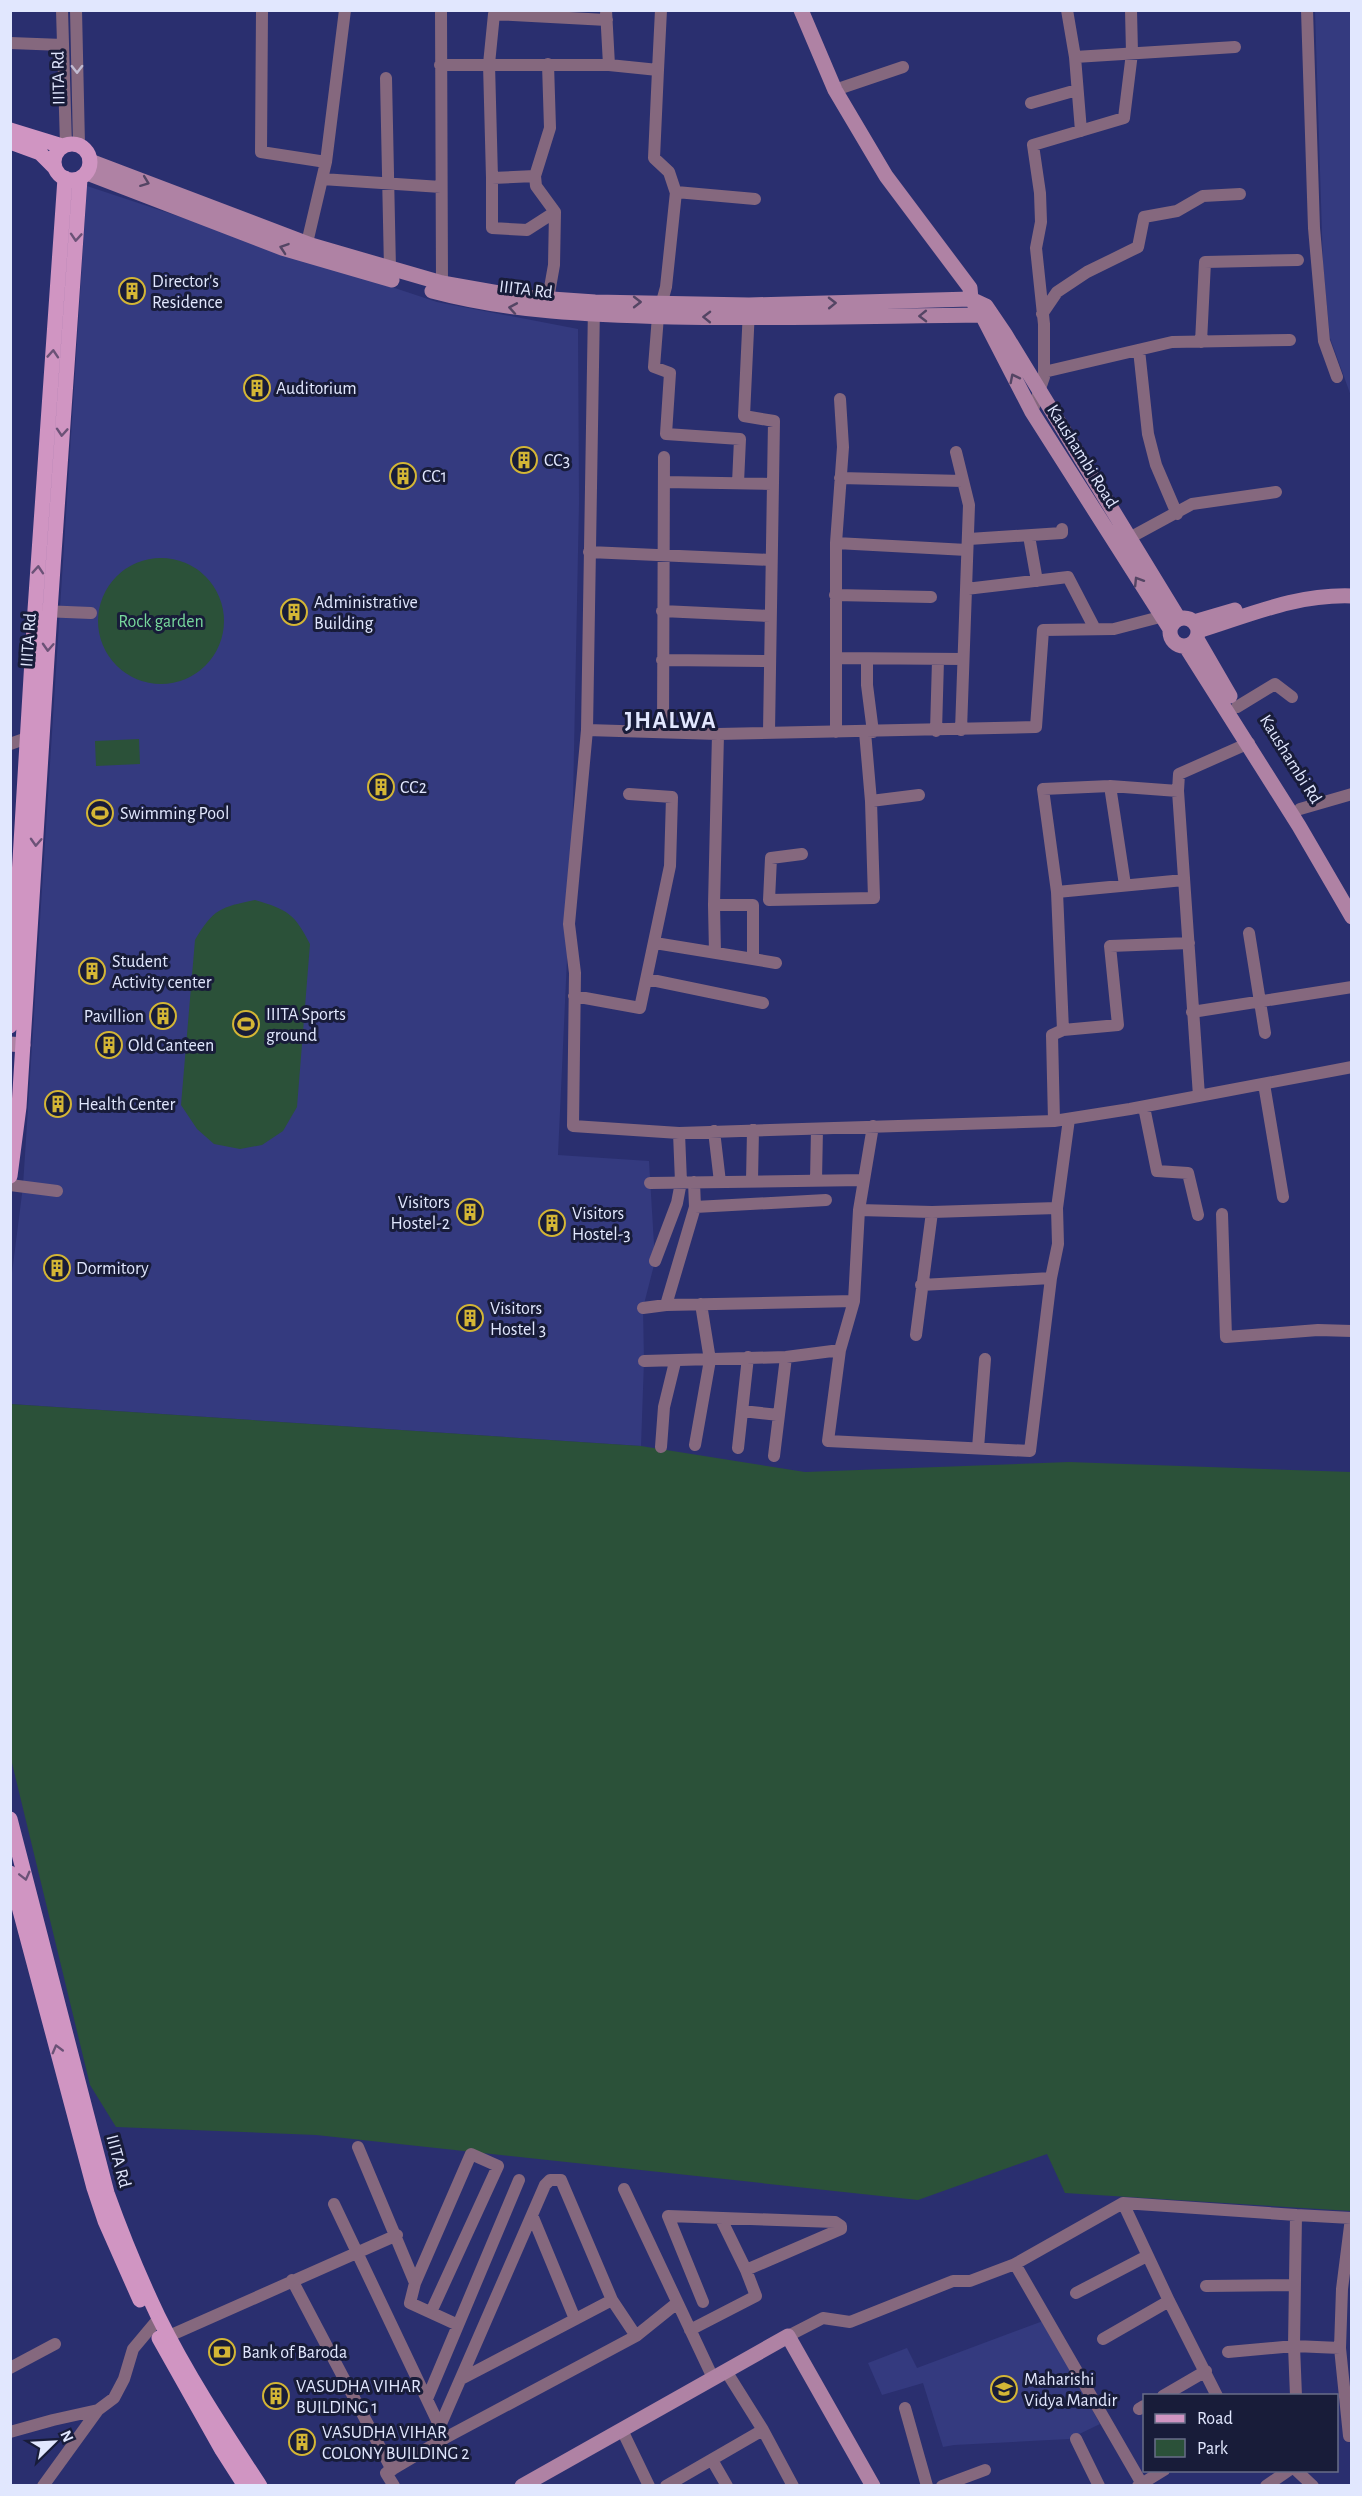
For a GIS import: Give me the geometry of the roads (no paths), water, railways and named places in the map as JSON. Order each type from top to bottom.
[{"type":"main road","name":"Kaushambi Road","points":[[801,10],[836,90],[886,176],[970,288],[971,299],[982,315],[1032,412],[1123,542],[1160,617],[1174,624]]},
{"type":"main road","points":[[10,130],[69,145],[88,153],[75,172]]},
{"type":"main road","points":[[10,142],[40,153],[75,172]]},
{"type":"main road","points":[[69,145],[55,156],[75,172]]},
{"type":"main road","name":"IIITA Rd","points":[[75,172],[442,284],[594,308]]},
{"type":"main road","name":"IIITA Rd","points":[[75,172],[282,248],[471,300],[523,309],[594,308],[982,315]]},
{"type":"main road","name":"IIITA Rd","points":[[10,1026],[75,172]]},
{"type":"main road","points":[[971,299],[986,306],[1005,334],[1123,542],[1174,624],[1172,641],[1179,646],[1231,610],[1256,610],[1328,596],[1352,596]]},
{"type":"main road","name":"IIITA Rd","points":[[748,311],[971,299]]},
{"type":"main road","points":[[1174,624],[1185,618],[1249,743],[1352,916]]},
{"type":"main road","name":"Kaushambi Rd","points":[[1194,635],[1352,899]]},
{"type":"main road","name":"IIITA Rd","points":[[10,1176],[20,1107],[17,1044],[20,903]]},
{"type":"main road","name":"IIITA Rd","points":[[10,1819],[96,2174],[105,2221],[222,2450],[245,2486]]},
{"type":"main road","name":"IIITA Rd","points":[[10,1873],[96,2174]]},
{"type":"main road","name":"IIITA Rd","points":[[156,2322],[169,2336],[260,2486]]},
{"type":"main road","points":[[522,2486],[788,2336],[873,2486]]},
{"type":"street","name":"IIITA Rd","points":[[62,10],[69,145]]},
{"type":"street","name":"IIITA Rd","points":[[69,145],[76,10]]},
{"type":"street","points":[[261,10],[261,152],[326,162]]},
{"type":"street","points":[[307,243],[326,162],[345,10]]},
{"type":"street","points":[[441,10],[442,284]]},
{"type":"street","points":[[661,10],[654,158],[669,172],[676,193],[666,287],[659,309],[654,368],[670,373],[666,434],[740,439],[738,483]]},
{"type":"street","points":[[1066,10],[1075,57],[1081,131]]},
{"type":"street","points":[[1032,412],[1044,372],[1036,248],[1041,222],[1041,193],[1033,145],[1124,118],[1132,53],[1131,10]]},
{"type":"street","points":[[1307,10],[1314,228],[1324,341],[1337,377]]},
{"type":"street","points":[[555,212],[527,230],[492,228],[489,64],[494,14],[606,16],[609,65]]},
{"type":"street","points":[[10,43],[63,45]]},
{"type":"street","points":[[1075,57],[1235,47]]},
{"type":"street","points":[[548,64],[550,128],[535,176],[536,186],[555,212],[554,265],[548,299]]},
{"type":"street","points":[[440,65],[609,65],[658,70]]},
{"type":"street","points":[[836,90],[903,67]]},
{"type":"street","points":[[386,78],[390,269]]},
{"type":"street","points":[[1031,103],[1077,90]]},
{"type":"street","points":[[492,177],[535,176]]},
{"type":"street","points":[[322,179],[441,187]]},
{"type":"street","points":[[676,193],[755,199]]},
{"type":"street","points":[[1042,314],[1057,292],[1087,272],[1138,247],[1144,217],[1177,211],[1203,196],[1240,194]]},
{"type":"street","points":[[1201,342],[1205,262],[1298,260]]},
{"type":"street","points":[[594,308],[586,730],[569,924],[574,973],[573,1126],[680,1133],[1054,1121],[1144,1107],[1352,1067]]},
{"type":"street","points":[[748,311],[744,416],[774,421],[769,662],[770,732]]},
{"type":"street","points":[[1044,372],[1172,342],[1290,340]]},
{"type":"street","points":[[1139,350],[1148,434],[1156,465],[1178,514]]},
{"type":"street","points":[[836,732],[836,543],[843,447],[840,399]]},
{"type":"street","points":[[956,452],[969,505],[961,730]]},
{"type":"street","points":[[663,731],[664,457]]},
{"type":"street","points":[[840,478],[963,481]]},
{"type":"street","points":[[664,482],[772,484]]},
{"type":"street","points":[[1123,542],[1178,514],[1192,504],[1276,492]]},
{"type":"street","points":[[968,533],[969,539],[1062,533],[1062,529]]},
{"type":"street","points":[[1029,536],[1037,580]]},
{"type":"street","points":[[836,543],[968,550]]},
{"type":"street","points":[[589,552],[771,560]]},
{"type":"street","points":[[966,590],[1068,577],[1095,629]]},
{"type":"street","points":[[835,595],[931,597]]},
{"type":"street","points":[[42,611],[90,613]]},
{"type":"street","points":[[662,611],[770,616]]},
{"type":"street","points":[[586,730],[718,734],[1036,727],[1043,630],[1114,629],[1160,617]]},
{"type":"street","points":[[836,658],[963,659]]},
{"type":"street","points":[[802,854],[771,858],[769,900],[874,898],[867,659]]},
{"type":"street","points":[[662,660],[769,662]]},
{"type":"street","points":[[936,731],[938,660]]},
{"type":"street","points":[[1237,707],[1275,684],[1293,697]]},
{"type":"street","points":[[715,952],[718,734]]},
{"type":"street","points":[[10,744],[32,743]]},
{"type":"street","points":[[1199,1096],[1178,791],[1179,774],[1249,743]]},
{"type":"street","points":[[1063,1030],[1057,892],[1043,789],[1110,786],[1178,791]]},
{"type":"street","points":[[1110,786],[1125,885]]},
{"type":"street","points":[[574,996],[640,1008],[670,866],[672,797],[629,794]]},
{"type":"street","points":[[1300,809],[1352,794]]},
{"type":"street","points":[[871,801],[919,795]]},
{"type":"street","points":[[1057,892],[1184,880]]},
{"type":"street","points":[[714,905],[753,906],[753,959]]},
{"type":"street","points":[[1249,933],[1265,1032]]},
{"type":"street","points":[[655,943],[776,963]]},
{"type":"street","points":[[1054,1121],[1052,1035],[1063,1030],[1118,1025],[1110,946],[1189,943]]},
{"type":"street","points":[[646,979],[763,1003]]},
{"type":"street","points":[[1192,1012],[1352,987]]},
{"type":"street","points":[[1264,1083],[1283,1197]]},
{"type":"street","points":[[1144,1107],[1157,1171],[1188,1173],[1198,1215]]},
{"type":"street","points":[[873,1126],[859,1210],[854,1301],[840,1350],[828,1441],[1030,1451],[1051,1278],[1058,1244],[1057,1209],[1069,1119]]},
{"type":"street","points":[[816,1180],[817,1129]]},
{"type":"street","points":[[752,1180],[753,1130]]},
{"type":"street","points":[[714,1131],[720,1182]]},
{"type":"street","points":[[666,1305],[695,1208],[687,1182],[680,1133]]},
{"type":"street","points":[[650,1183],[864,1180]]},
{"type":"street","points":[[655,1261],[676,1203],[687,1182]]},
{"type":"street","points":[[10,1185],[57,1191]]},
{"type":"street","points":[[695,1208],[826,1200]]},
{"type":"street","points":[[859,1210],[932,1212],[1057,1209]]},
{"type":"street","points":[[916,1335],[932,1212]]},
{"type":"street","points":[[1222,1214],[1226,1337],[1318,1330],[1352,1331]]},
{"type":"street","points":[[921,1285],[1051,1278]]},
{"type":"street","points":[[643,1308],[666,1305],[854,1301]]},
{"type":"street","points":[[695,1445],[710,1360],[701,1304]]},
{"type":"street","points":[[644,1361],[675,1362],[786,1357],[840,1350]]},
{"type":"street","points":[[738,1448],[748,1357]]},
{"type":"street","points":[[774,1456],[786,1357]]},
{"type":"street","points":[[978,1448],[985,1359]]},
{"type":"street","points":[[661,1447],[664,1407],[675,1362]]},
{"type":"street","points":[[742,1411],[779,1415]]},
{"type":"street","points":[[358,2147],[397,2235],[415,2283]]},
{"type":"street","points":[[431,2312],[498,2166],[471,2154],[415,2283],[410,2303],[458,2325]]},
{"type":"street","points":[[427,2399],[519,2180]]},
{"type":"street","points":[[440,2426],[545,2185],[550,2180],[561,2180],[612,2300],[636,2336]]},
{"type":"street","points":[[624,2189],[690,2330],[720,2375],[763,2430],[793,2486]]},
{"type":"street","points":[[1123,2203],[1216,2394]]},
{"type":"street","points":[[788,2336],[823,2318],[850,2322],[953,2281],[970,2281],[1015,2264],[1123,2203],[1351,2218],[1342,2289],[1340,2348],[1351,2437]]},
{"type":"street","points":[[334,2204],[446,2438]]},
{"type":"street","points":[[532,2215],[575,2319]]},
{"type":"street","points":[[1296,2215],[1294,2346],[1296,2394]]},
{"type":"street","points":[[703,2302],[668,2216],[836,2222],[841,2226],[841,2229],[746,2270]]},
{"type":"street","points":[[690,2330],[756,2296],[721,2219]]},
{"type":"street","points":[[169,2336],[397,2235]]},
{"type":"street","points":[[1076,2293],[1147,2256]]},
{"type":"street","points":[[1015,2264],[1140,2485],[1161,2472]]},
{"type":"street","points":[[292,2280],[392,2470]]},
{"type":"street","points":[[1206,2286],[1295,2285]]},
{"type":"street","points":[[461,2379],[612,2300]]},
{"type":"street","points":[[1102,2339],[1169,2301]]},
{"type":"street","points":[[394,2486],[386,2473],[446,2438],[636,2336],[677,2303]]},
{"type":"street","points":[[43,2486],[98,2410],[114,2398],[124,2379],[133,2349],[156,2322]]},
{"type":"street","points":[[10,2368],[55,2344]]},
{"type":"street","points":[[1228,2352],[1294,2346],[1340,2348]]},
{"type":"street","points":[[1166,2394],[1206,2371]]},
{"type":"street","points":[[905,2408],[927,2486]]},
{"type":"street","points":[[10,2432],[98,2410]]},
{"type":"street","points":[[622,2430],[649,2486]]},
{"type":"street","points":[[666,2486],[763,2430]]},
{"type":"street","points":[[1076,2439],[1099,2486]]},
{"type":"street","points":[[712,2460],[727,2486]]},
{"type":"street","points":[[942,2486],[985,2470]]},
{"type":"street","points":[[1266,2486],[1286,2472]]},
{"type":"street","points":[[1298,2472],[1313,2486]]},
{"type":"place","name":"Director's Residence","points":[[132,291]]},
{"type":"place","name":"Auditorium","points":[[257,388]]},
{"type":"place","name":"CC3","points":[[524,460]]},
{"type":"place","name":"CC1","points":[[403,476]]},
{"type":"place","name":"Administrative Building","points":[[294,612]]},
{"type":"place","name":"CC2","points":[[381,787]]},
{"type":"place","name":"Swimming Pool","points":[[100,813]]},
{"type":"place","name":"Student Activity center","points":[[92,971]]},
{"type":"place","name":"Pavillion","points":[[163,1016]]},
{"type":"place","name":"IIITA Sports ground","points":[[246,1024]]},
{"type":"place","name":"Old Canteen","points":[[109,1045]]},
{"type":"place","name":"Health Center","points":[[58,1104]]},
{"type":"place","name":"Visitors Hostel-2","points":[[470,1212]]},
{"type":"place","name":"Visitors Hostel-3","points":[[552,1223]]},
{"type":"place","name":"Dormitory","points":[[57,1268]]},
{"type":"place","name":"Visitors Hostel 3","points":[[470,1318]]},
{"type":"place","name":"Bank of Baroda","points":[[222,2352]]},
{"type":"place","name":"Maharishi Vidya Mandir","points":[[1004,2389]]},
{"type":"place","name":"VASUDHA VIHAR BUILDING 1","points":[[276,2396]]},
{"type":"place","name":"VASUDHA VIHAR COLONY BUILDING 2","points":[[302,2442]]},
{"type":"district","name":"JHALWA","points":[[671,720]]},
{"type":"park label","name":"Rock garden","points":[[161,621]]}]
